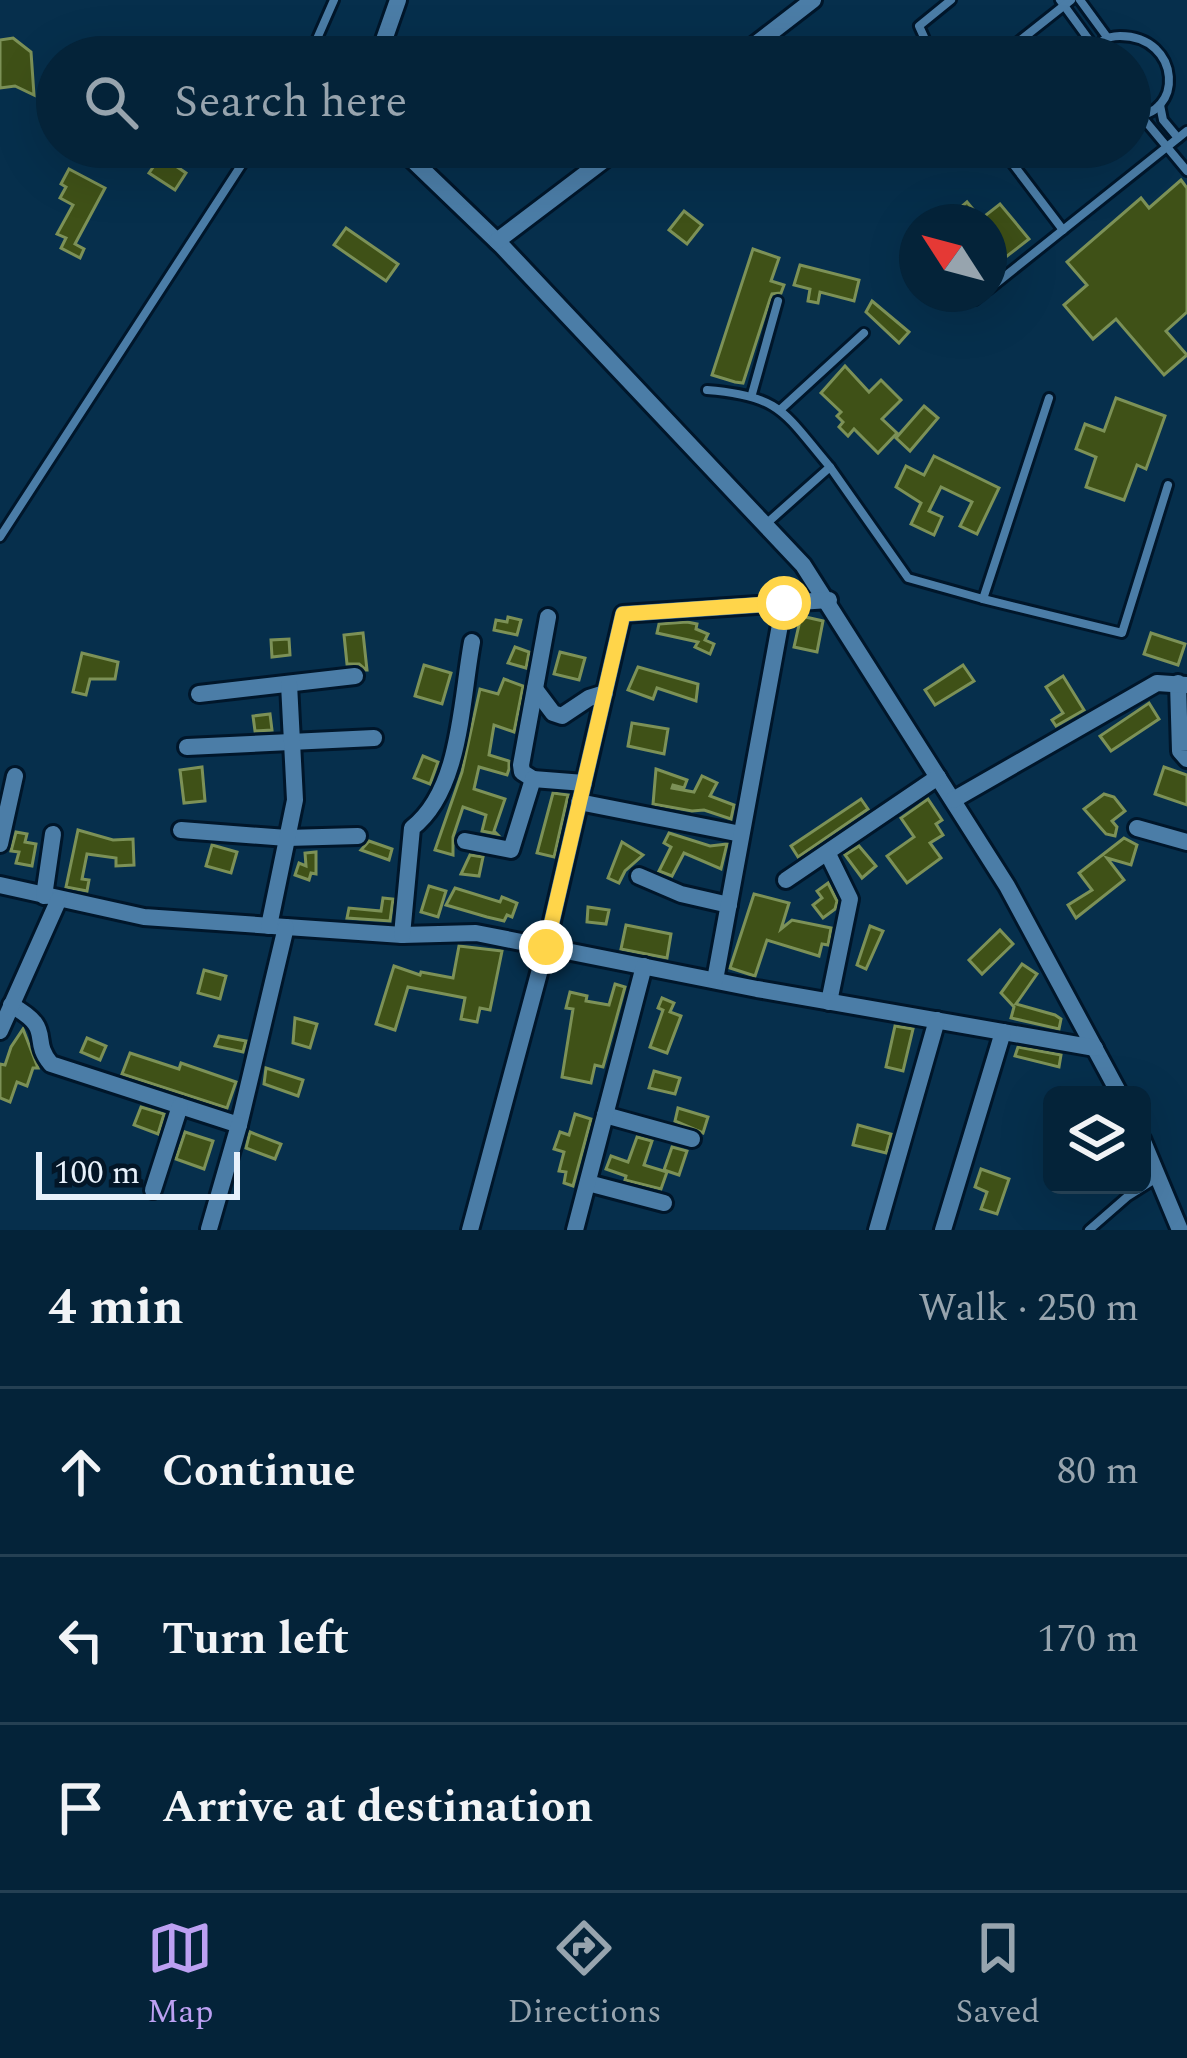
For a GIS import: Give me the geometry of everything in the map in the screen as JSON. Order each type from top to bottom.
[{"type":"street","points":[[385,36],[398,0]]},
{"type":"street","points":[[766,36],[813,0]]},
{"type":"street","points":[[421,168],[497,241],[803,565],[1007,886],[1115,1086]]},
{"type":"street","points":[[497,241],[593,168]]},
{"type":"street","points":[[470,1230],[546,947],[623,614],[829,601]]},
{"type":"street","points":[[715,980],[784,603]]},
{"type":"street","points":[[548,617],[522,772],[532,778],[584,783]]},
{"type":"street","points":[[402,935],[412,828],[432,812],[452,755],[472,642]]},
{"type":"street","points":[[199,694],[356,676]]},
{"type":"street","points":[[953,800],[1157,683],[1183,684],[1180,751],[1187,759]]},
{"type":"street","points":[[209,1228],[239,1125],[278,926],[296,800],[290,684]]},
{"type":"street","points":[[535,689],[562,716],[605,693]]},
{"type":"street","points":[[187,747],[374,737]]},
{"type":"street","points":[[0,844],[2,815],[15,776]]},
{"type":"street","points":[[786,880],[938,777]]},
{"type":"street","points":[[465,842],[512,850],[532,778]]},
{"type":"street","points":[[579,802],[742,834]]},
{"type":"street","points":[[1137,828],[1187,842]]},
{"type":"street","points":[[181,830],[287,838],[358,836]]},
{"type":"street","points":[[0,1031],[52,897],[53,834]]},
{"type":"street","points":[[828,854],[850,899],[830,1001]]},
{"type":"street","points":[[639,876],[660,887],[729,905]]},
{"type":"street","points":[[0,885],[144,917],[402,935],[476,933],[1095,1048]]},
{"type":"street","points":[[575,1230],[644,967]]},
{"type":"street","points":[[11,1005],[37,1022],[51,1064],[239,1125]]},
{"type":"street","points":[[877,1230],[937,1020]]},
{"type":"street","points":[[943,1230],[1003,1032]]},
{"type":"street","points":[[153,1190],[180,1106]]},
{"type":"street","points":[[605,1115],[692,1138]]},
{"type":"street","points":[[1151,1161],[1180,1230]]},
{"type":"street","points":[[588,1183],[664,1203]]},
{"type":"lane","points":[[318,36],[334,0]]},
{"type":"lane","points":[[924,36],[919,26],[951,0]]},
{"type":"lane","points":[[1069,1],[1106,36]]},
{"type":"lane","points":[[1069,1],[1085,36]]},
{"type":"lane","points":[[1025,36],[1069,1]]},
{"type":"lane","points":[[1151,43],[1170,75],[1168,92],[1151,111]]},
{"type":"lane","points":[[1160,105],[1163,120],[1178,138]]},
{"type":"lane","points":[[1151,127],[1187,171]]},
{"type":"lane","points":[[1151,160],[1187,131]]},
{"type":"lane","points":[[0,537],[239,168]]},
{"type":"lane","points":[[1016,168],[1063,230]]},
{"type":"lane","points":[[1007,274],[1140,168]]},
{"type":"lane","points":[[752,394],[778,301]]},
{"type":"lane","points":[[782,409],[864,333]]},
{"type":"lane","points":[[707,390],[752,394],[782,409],[830,467],[908,578],[1122,633],[1168,485]]},
{"type":"lane","points":[[983,599],[1049,398]]},
{"type":"lane","points":[[765,524],[830,467]]},
{"type":"lane","points":[[1089,1230],[1128,1196],[1158,1178]]},
{"type":"building","points":[[13,38],[31,52],[34,95],[15,86],[0,88],[0,40]]},
{"type":"building","points":[[153,168],[179,168],[186,173],[175,190],[149,173]]},
{"type":"building","points":[[69,169],[105,188],[75,244],[84,249],[80,258],[61,248],[66,238],[57,234],[73,205],[60,198]]},
{"type":"building","points":[[1181,180],[1187,188],[1187,312],[1166,331],[1187,355],[1164,375],[1116,319],[1093,339],[1064,305],[1087,285],[1067,262],[1141,198],[1149,208]]},
{"type":"building","points":[[684,211],[702,225],[687,244],[669,230]]},
{"type":"building","points":[[1007,212],[1029,239],[1007,256]]},
{"type":"building","points":[[346,228],[398,264],[386,281],[334,245]]},
{"type":"building","points":[[753,249],[779,258],[771,281],[784,285],[781,293],[772,294],[743,383],[712,375]]},
{"type":"building","points":[[800,265],[859,280],[854,301],[820,292],[818,303],[808,301],[810,289],[794,285]]},
{"type":"building","points":[[872,301],[909,332],[899,343],[866,312]]},
{"type":"building","points":[[845,366],[869,392],[881,380],[901,400],[882,419],[897,433],[878,453],[854,429],[848,436],[839,427],[841,412],[821,393]]},
{"type":"building","points":[[1116,398],[1165,416],[1146,469],[1137,465],[1124,500],[1086,487],[1096,457],[1076,449],[1085,424],[1104,431]]},
{"type":"building","points":[[924,406],[938,418],[910,451],[896,438]]},
{"type":"building","points":[[934,456],[999,488],[977,534],[960,526],[972,502],[941,487],[929,511],[942,517],[934,535],[911,524],[921,503],[896,487],[906,466],[924,475]]},
{"type":"building","points":[[801,616],[823,621],[817,652],[794,647]]},
{"type":"building","points":[[508,617],[521,620],[517,635],[494,630],[496,620],[507,622]]},
{"type":"building","points":[[687,622],[708,634],[705,640],[714,644],[710,654],[695,647],[698,642],[657,633],[659,624]]},
{"type":"building","points":[[363,633],[367,670],[347,664],[344,635]]},
{"type":"building","points":[[1151,633],[1185,644],[1178,665],[1144,654]]},
{"type":"building","points":[[289,639],[290,655],[272,657],[271,640]]},
{"type":"building","points":[[515,647],[529,652],[526,668],[508,663]]},
{"type":"building","points":[[560,652],[585,658],[579,680],[554,674]]},
{"type":"building","points":[[82,653],[118,662],[115,679],[90,679],[86,695],[73,692]]},
{"type":"building","points":[[424,665],[451,673],[442,704],[415,696]]},
{"type":"building","points":[[963,665],[974,681],[935,705],[925,690]]},
{"type":"building","points":[[638,667],[698,684],[696,701],[657,688],[653,699],[628,690]]},
{"type":"building","points":[[1063,676],[1084,710],[1056,726],[1052,720],[1063,713],[1046,687]]},
{"type":"building","points":[[504,679],[523,686],[514,732],[494,725],[489,755],[509,761],[509,769],[507,775],[479,767],[474,789],[505,799],[497,834],[482,831],[486,815],[463,807],[453,837],[453,855],[435,850],[462,772],[480,689],[498,694]]},
{"type":"building","points":[[1149,703],[1159,719],[1111,751],[1100,736]]},
{"type":"building","points":[[270,714],[272,730],[255,731],[253,716]]},
{"type":"building","points":[[632,723],[668,729],[664,754],[628,746]]},
{"type":"building","points":[[423,756],[438,762],[430,784],[414,778]]},
{"type":"building","points":[[202,767],[205,801],[184,803],[180,770]]},
{"type":"building","points":[[1164,767],[1187,775],[1187,805],[1155,794]]},
{"type":"building","points":[[656,769],[687,780],[684,788],[672,788],[694,792],[702,776],[717,783],[710,796],[734,805],[731,819],[704,810],[653,804]]},
{"type":"building","points":[[553,793],[568,795],[554,857],[537,853]]},
{"type":"building","points":[[1104,794],[1114,797],[1125,811],[1112,821],[1117,827],[1115,836],[1106,834],[1084,809]]},
{"type":"building","points":[[861,799],[868,809],[798,857],[791,846]]},
{"type":"building","points":[[928,799],[942,820],[936,824],[943,835],[930,843],[941,858],[907,883],[887,856],[914,837],[901,818]]},
{"type":"building","points":[[78,830],[113,840],[133,839],[134,865],[116,866],[116,858],[87,854],[82,879],[89,880],[87,891],[66,887]]},
{"type":"building","points":[[16,832],[27,834],[25,842],[36,844],[32,866],[16,863],[19,852],[11,851]]},
{"type":"building","points":[[669,833],[710,846],[727,844],[721,869],[684,853],[672,876],[659,871],[671,847],[664,843]]},
{"type":"building","points":[[1124,838],[1137,845],[1131,865],[1107,858],[1124,880],[1076,918],[1068,905],[1092,890],[1079,873]]},
{"type":"building","points":[[369,841],[392,849],[389,860],[361,850]]},
{"type":"building","points":[[622,842],[643,855],[619,883],[608,878]]},
{"type":"building","points":[[212,845],[237,852],[231,873],[206,866]]},
{"type":"building","points":[[859,846],[876,866],[862,878],[845,855]]},
{"type":"building","points":[[316,852],[316,874],[311,873],[309,880],[295,875],[299,863],[306,866],[305,853]]},
{"type":"building","points":[[470,855],[483,857],[479,876],[461,874]]},
{"type":"building","points":[[828,883],[837,901],[823,918],[813,905],[822,898],[817,891]]},
{"type":"building","points":[[429,886],[446,891],[438,917],[421,912]]},
{"type":"building","points":[[455,888],[517,903],[512,917],[507,915],[504,921],[446,905]]},
{"type":"building","points":[[754,894],[789,903],[781,929],[792,920],[831,928],[828,945],[822,944],[819,956],[767,940],[755,976],[730,968]]},
{"type":"building","points":[[383,898],[393,899],[390,921],[347,918],[349,908],[381,911]]},
{"type":"building","points":[[588,907],[609,910],[606,924],[587,922]]},
{"type":"building","points":[[626,925],[671,934],[667,958],[621,949]]},
{"type":"building","points":[[870,926],[883,931],[866,969],[857,965]]},
{"type":"building","points":[[1000,930],[1013,944],[982,974],[969,960]]},
{"type":"building","points":[[459,946],[502,951],[490,1010],[480,1008],[477,1022],[461,1019],[465,998],[408,987],[395,1030],[376,1024],[394,966],[420,975],[453,978]]},
{"type":"building","points":[[1022,964],[1037,974],[1016,1004],[1055,1015],[1061,1019],[1059,1029],[1011,1018],[1014,1007],[1001,993]]},
{"type":"building","points":[[204,970],[226,976],[220,999],[198,993]]},
{"type":"building","points":[[615,984],[625,987],[603,1067],[595,1065],[591,1083],[562,1077],[573,1009],[566,1008],[570,992],[609,1005]]},
{"type":"building","points":[[662,998],[674,1003],[670,1012],[681,1016],[667,1053],[650,1047],[663,1010],[658,1008]]},
{"type":"building","points":[[295,1018],[317,1024],[310,1048],[293,1043]]},
{"type":"building","points":[[895,1026],[913,1029],[903,1071],[886,1067]]},
{"type":"building","points":[[23,1029],[38,1068],[33,1068],[27,1086],[17,1082],[10,1102],[0,1098],[0,1064],[5,1065]]},
{"type":"building","points":[[219,1036],[246,1041],[243,1052],[215,1046]]},
{"type":"building","points":[[87,1038],[106,1046],[100,1060],[81,1052]]},
{"type":"building","points":[[1018,1047],[1061,1055],[1059,1067],[1015,1056]]},
{"type":"building","points":[[130,1053],[179,1069],[181,1063],[236,1082],[227,1108],[122,1074]]},
{"type":"building","points":[[266,1068],[303,1080],[298,1096],[264,1084]]},
{"type":"building","points":[[654,1071],[680,1078],[675,1094],[649,1088]]},
{"type":"building","points":[[141,1107],[164,1114],[158,1134],[134,1125]]},
{"type":"building","points":[[678,1108],[708,1117],[703,1133],[675,1121]]},
{"type":"building","points":[[575,1114],[591,1119],[573,1186],[564,1183],[566,1172],[559,1171],[564,1152],[554,1149],[560,1132],[569,1135]]},
{"type":"building","points":[[858,1125],[891,1134],[886,1153],[853,1145]]},
{"type":"building","points":[[185,1132],[213,1141],[204,1169],[176,1159]]},
{"type":"building","points":[[250,1132],[281,1144],[275,1159],[246,1148]]},
{"type":"building","points":[[637,1137],[652,1141],[644,1165],[667,1172],[661,1189],[625,1180],[626,1176],[606,1169],[611,1156],[628,1162]]},
{"type":"building","points":[[672,1147],[687,1151],[679,1175],[664,1170]]},
{"type":"building","points":[[981,1169],[1009,1179],[997,1214],[981,1209],[987,1192],[975,1187]]},
{"type":"route","points":[[546,947],[623,614],[784,603]]}]
